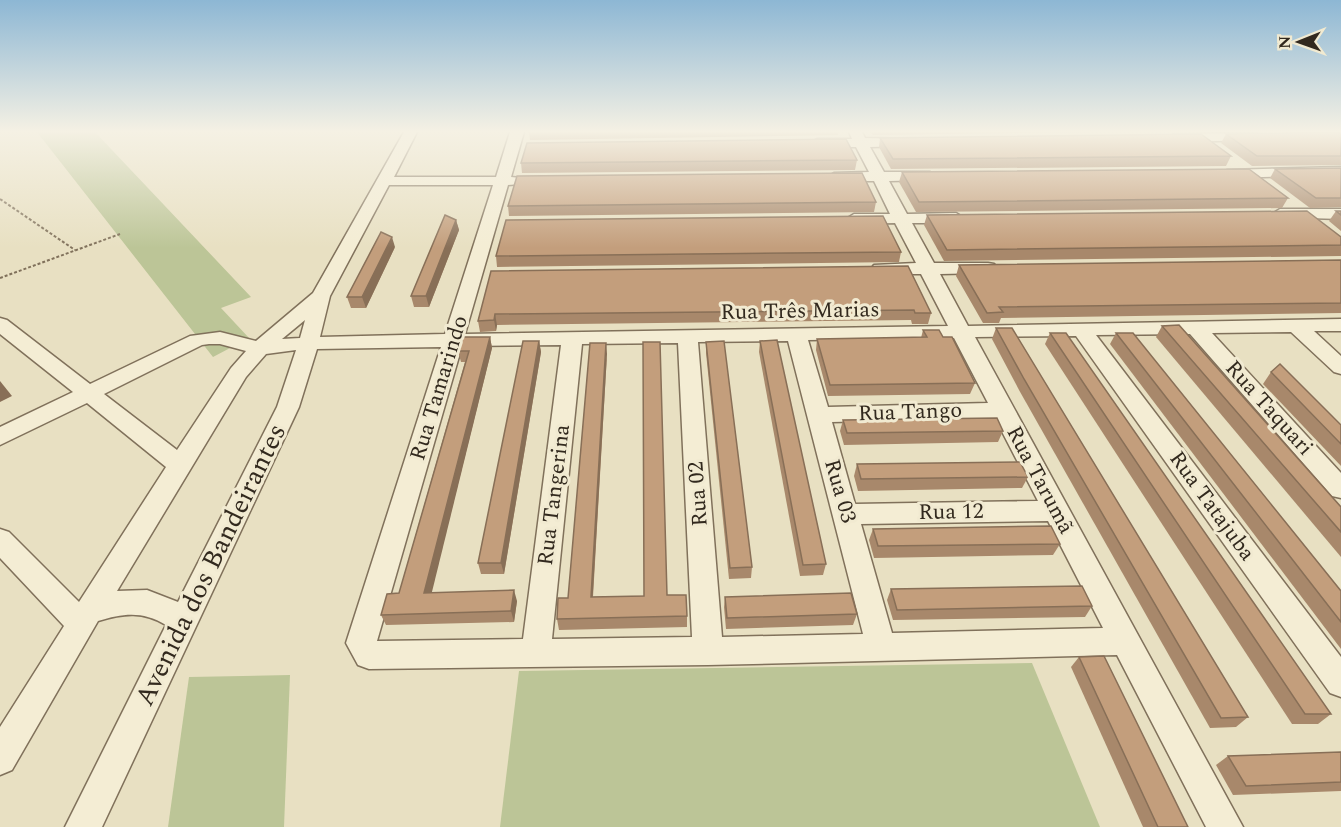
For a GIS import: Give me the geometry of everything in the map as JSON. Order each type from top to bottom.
[{"type":"street","name":"Avenida dos Bandeirantes","points":[[83,827],[288,407],[300,374],[321,296],[391,171]]},
{"type":"street","name":"Rua Tamarindo","points":[[506,171],[502,181],[495,223],[474,274],[361,643],[369,655],[536,652]]},
{"type":"street","name":"Rua Tarumã","points":[[875,171],[1225,827]]},
{"type":"street","points":[[1245,171],[1268,187]]},
{"type":"street","points":[[1214,174],[1341,171]]},
{"type":"street","points":[[820,177],[950,176]]},
{"type":"street","points":[[385,181],[526,180]]},
{"type":"street","points":[[1286,201],[1323,228]]},
{"type":"street","points":[[1269,214],[1341,214]]},
{"type":"street","points":[[842,219],[972,218]]},
{"type":"street","points":[[868,270],[1010,268]]},
{"type":"street","points":[[474,274],[497,274]]},
{"type":"street","name":"Avenida dos Bandeirantes","points":[[0,758],[84,618],[238,373],[260,348],[321,296]]},
{"type":"street","points":[[0,324],[180,465]]},
{"type":"street","points":[[1296,326],[1341,367]]},
{"type":"street","name":"Rua Três Marias","points":[[260,348],[307,343],[1341,326]]},
{"type":"street","name":"Rua Taquari","points":[[1196,328],[1341,489]]},
{"type":"street","name":"Rua Tatajuba","points":[[1082,330],[1341,682]]},
{"type":"street","name":"Rua 03","points":[[797,335],[881,647]]},
{"type":"street","name":"Rua 02","points":[[688,337],[708,651]]},
{"type":"street","points":[[0,437],[197,340],[220,338],[260,348]]},
{"type":"street","name":"Rua Tangerina","points":[[536,652],[572,339]]},
{"type":"street","name":"Rua Tango","points":[[818,415],[1002,410]]},
{"type":"street","name":"Rua 12","points":[[846,514],[1056,511]]},
{"type":"street","points":[[0,540],[84,618],[133,599],[157,604],[184,620]]},
{"type":"street","points":[[536,652],[708,651],[1126,641]]},
{"type":"path","points":[[0,199],[75,250]]},
{"type":"path","points":[[0,278],[120,234]]},
{"type":"green space","points":[[67,171],[131,171],[251,297],[221,308],[249,338],[213,357]]},
{"type":"green space","points":[[1032,663],[1100,827],[500,827],[519,671]]},
{"type":"green space","points":[[290,675],[284,827],[168,827],[189,677]]},
{"type":"building","points":[[1251,171],[1288,198],[919,202],[902,172]]},
{"type":"building","points":[[1277,171],[1341,171],[1341,198],[1316,198]]},
{"type":"building","points":[[862,173],[876,202],[508,206],[517,176]]},
{"type":"building","points":[[1307,211],[1341,237],[1341,245],[947,250],[927,215]]},
{"type":"building","points":[[445,215],[456,220],[426,296],[411,296]]},
{"type":"building","points":[[883,216],[901,252],[496,256],[506,220]]},
{"type":"building","points":[[381,232],[392,237],[362,297],[347,297]]},
{"type":"building","points":[[1341,260],[1341,303],[999,307],[1003,312],[987,313],[959,265]]},
{"type":"building","points":[[908,266],[931,313],[915,313],[914,310],[495,314],[494,320],[478,321],[491,271]]},
{"type":"building","points":[[1179,325],[1341,507],[1341,532],[1162,326]]},
{"type":"building","points":[[996,328],[1012,328],[1248,717],[1221,718]]},
{"type":"building","points":[[923,330],[939,330],[943,337],[952,337],[975,383],[830,385],[817,339],[927,337]]},
{"type":"building","points":[[1050,333],[1066,333],[1331,714],[1305,714]]},
{"type":"building","points":[[1116,333],[1133,333],[1341,591],[1341,622]]},
{"type":"building","points":[[463,337],[490,337],[424,593],[514,590],[511,611],[381,615],[387,594],[399,593],[469,351],[458,351]]},
{"type":"building","points":[[777,340],[826,564],[803,565],[760,341]]},
{"type":"building","points":[[523,341],[539,341],[501,563],[478,563]]},
{"type":"building","points":[[724,341],[752,567],[730,568],[706,342]]},
{"type":"building","points":[[643,342],[660,342],[667,595],[686,595],[687,616],[557,619],[558,598],[568,598],[590,343],[606,343],[591,597],[644,596]]},
{"type":"building","points":[[1280,364],[1341,425],[1341,444],[1271,372]]},
{"type":"building","points":[[997,418],[1003,431],[847,433],[843,420]]},
{"type":"building","points":[[1020,462],[1028,477],[861,479],[857,464]]},
{"type":"building","points":[[1051,526],[1060,544],[878,546],[873,529]]},
{"type":"building","points":[[1082,586],[1092,606],[897,610],[891,589]]},
{"type":"building","points":[[851,593],[857,614],[727,618],[725,597]]},
{"type":"building","points":[[1104,656],[1188,827],[1158,827],[1079,657]]},
{"type":"building","points":[[1341,752],[1341,782],[1246,786],[1228,756]]}]
